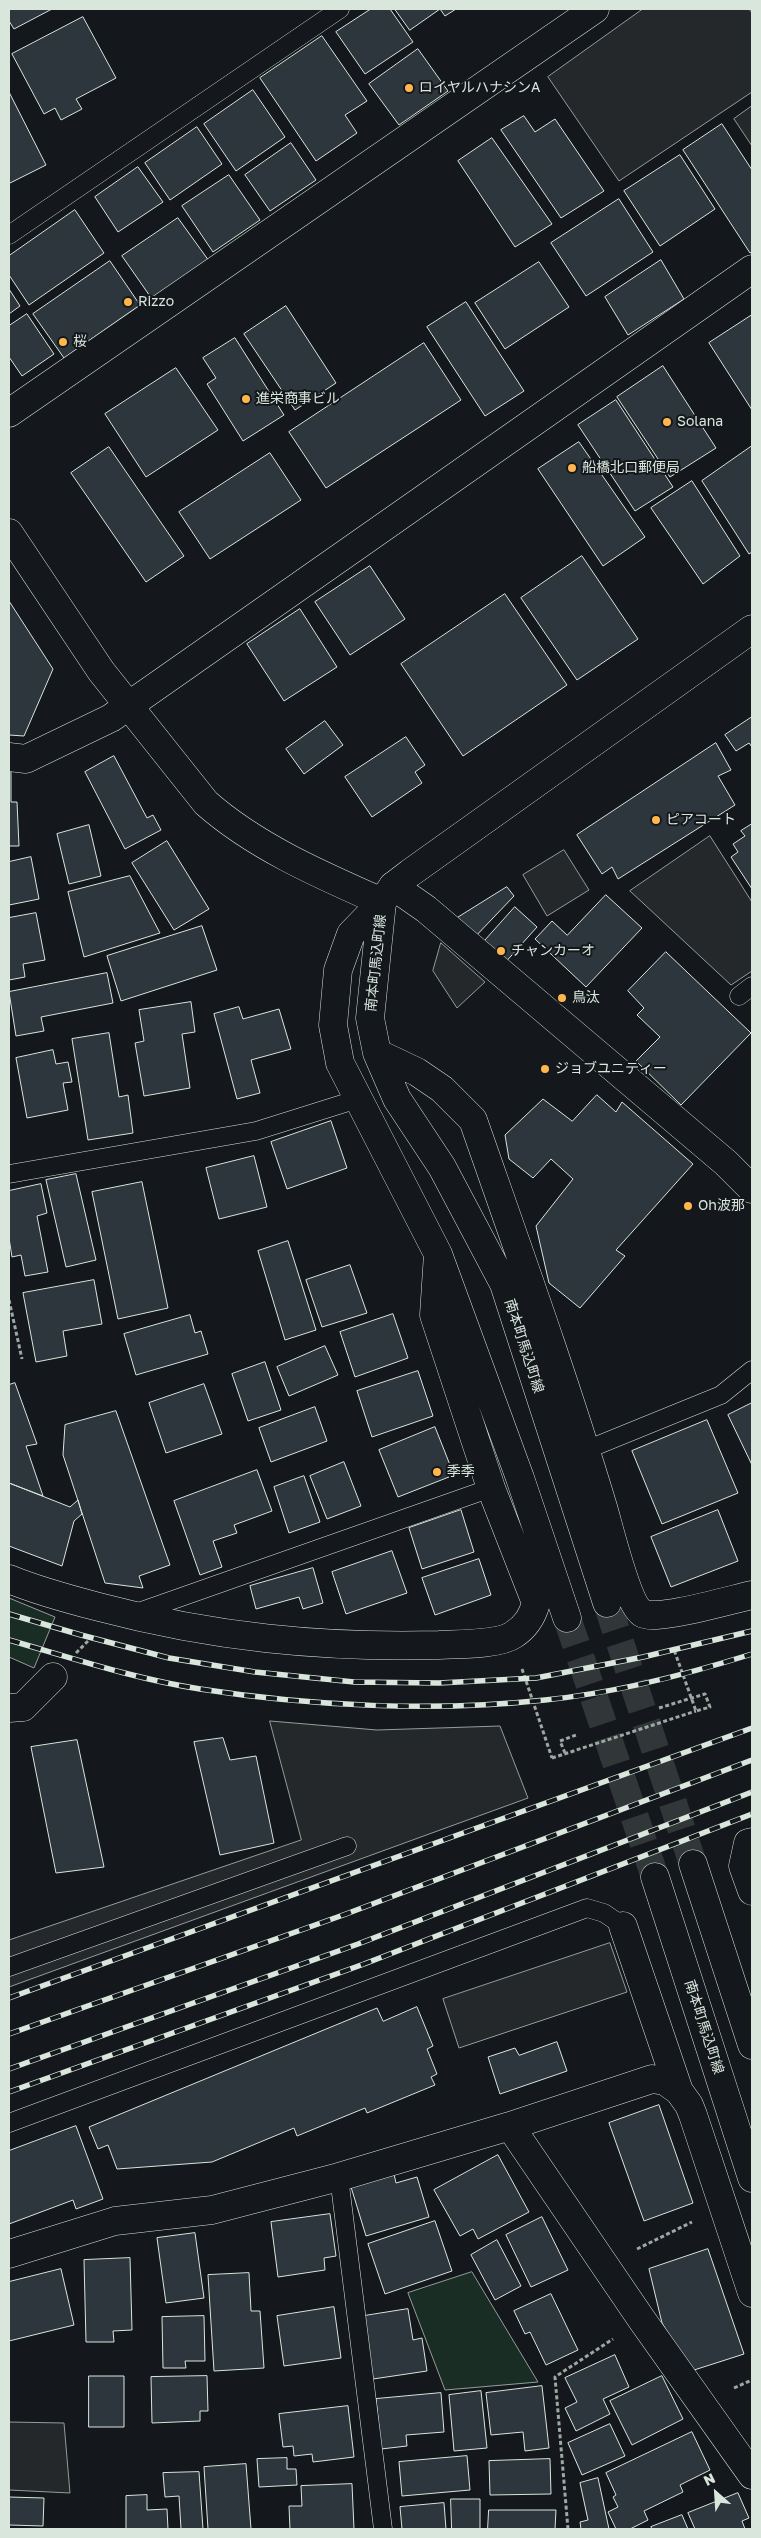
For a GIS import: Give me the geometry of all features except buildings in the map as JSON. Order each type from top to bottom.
[{"type":"street","points":[[9,413],[595,9]]},
{"type":"street","points":[[9,758],[26,759],[111,718],[752,268]]},
{"type":"street","points":[[9,533],[101,671],[206,803],[225,820],[322,875],[387,894],[426,909],[726,1163],[752,1189]]},
{"type":"street","points":[[387,894],[752,629]]},
{"type":"street","name":"南本町馬込町線","points":[[387,894],[370,1018],[377,1053],[397,1099],[442,1167],[504,1284],[607,1602]]},
{"type":"street","name":"南本町馬込町線","points":[[387,894],[351,934],[338,970],[333,1025],[340,1063],[438,1254],[520,1478],[568,1618]]},
{"type":"street","points":[[377,1053],[417,1072],[442,1088],[473,1120],[586,1450],[634,1603],[644,1615],[661,1616],[752,1595]]},
{"type":"street","points":[[9,1579],[34,1590],[122,1613],[256,1639],[377,1646],[481,1643],[512,1636],[532,1618],[536,1603],[491,1488],[434,1315],[438,1254]]},
{"type":"street","points":[[9,1708],[23,1707],[53,1677]]},
{"type":"street","points":[[752,1842],[748,1843],[743,1866],[752,1891]]},
{"type":"street","points":[[693,1864],[752,2045]]},
{"type":"street","name":"南本町馬込町線","points":[[655,1876],[752,2178]]},
{"type":"street","points":[[624,1926],[678,2091]]},
{"type":"street","points":[[9,2254],[115,2221],[212,2210],[339,2177],[510,2126],[652,2079],[665,2082],[678,2091],[689,2105],[752,2293]]},
{"type":"street","points":[[510,2126],[642,2320],[752,2475]]},
{"type":"lane","points":[[9,236],[340,9]]},
{"type":"lane","points":[[9,1174],[256,1131],[358,1099]]},
{"type":"lane","points":[[586,1450],[721,1395],[752,1370]]},
{"type":"lane","points":[[122,1613],[491,1488]]},
{"type":"lane","points":[[9,1967],[347,1846]]},
{"type":"lane","points":[[9,2123],[587,1908],[604,1913],[624,1926]]},
{"type":"lane","points":[[339,2177],[384,2529]]},
{"type":"path","points":[[9,1300],[22,1360]]},
{"type":"path","points":[[53,1677],[122,1613]]},
{"type":"path","points":[[661,1616],[696,1711]]},
{"type":"path","points":[[520,1661],[552,1758],[710,1707],[706,1694],[659,1708]]},
{"type":"path","points":[[565,1754],[560,1741],[576,1736]]},
{"type":"path","points":[[605,2264],[694,2221]]},
{"type":"path","points":[[568,2529],[555,2377],[642,2320]]},
{"type":"path","points":[[737,2396],[733,2388],[752,2380]]},
{"type":"green space","points":[[9,1598],[55,1617],[34,1668],[9,1657]]},
{"type":"green space","points":[[472,2272],[538,2382],[445,2390],[408,2293]]},
{"type":"shaded area","points":[[643,9],[749,9],[752,13],[752,92],[619,181],[548,77]]},
{"type":"shaded area","points":[[752,106],[752,146],[734,119]]},
{"type":"shaded area","points":[[710,836],[752,902],[752,971],[731,985],[630,891]]},
{"type":"shaded area","points":[[564,850],[589,890],[547,916],[523,875]]},
{"type":"shaded area","points":[[441,943],[485,982],[457,1008],[433,971]]},
{"type":"shaded area","points":[[270,1721],[377,1730],[500,1726],[528,1798],[9,1987],[9,1940],[301,1840]]},
{"type":"shaded area","points":[[610,1943],[627,1992],[459,2048],[443,1999]]},
{"type":"shaded area","points":[[9,2422],[64,2423],[70,2493],[9,2490]]},
{"type":"tunnel","points":[[607,1603],[693,1864]]},
{"type":"tunnel","points":[[567,1618],[655,1877]]},
{"type":"railway","points":[[9,1614],[169,1658],[255,1672],[354,1682],[439,1683],[536,1678],[643,1657],[752,1631]]},
{"type":"railway","points":[[9,1640],[128,1674],[200,1689],[285,1700],[416,1706],[503,1704],[597,1693],[676,1676],[752,1654]]},
{"type":"railway","points":[[9,1998],[752,1728]]},
{"type":"railway","points":[[9,2034],[346,1914],[752,1760]]},
{"type":"railway","points":[[9,2069],[358,1944],[752,1792]]},
{"type":"railway","points":[[9,2092],[364,1964],[752,1814]]},
{"type":"place","name":"ロイヤルハナシンA","points":[[409,88]]},
{"type":"place","name":"Rizzo","points":[[128,302]]},
{"type":"place","name":"桜","points":[[63,342]]},
{"type":"place","name":"進栄商事ビル","points":[[246,399]]},
{"type":"place","name":"Solana","points":[[667,422]]},
{"type":"place","name":"船橋北口郵便局","points":[[572,468]]},
{"type":"place","name":"ピアコート","points":[[656,820]]},
{"type":"place","name":"チャンカーオ","points":[[501,951]]},
{"type":"place","name":"鳥汰","points":[[562,998]]},
{"type":"place","name":"ジョブユニティー","points":[[545,1069]]},
{"type":"place","name":"Oh波那","points":[[688,1206]]},
{"type":"place","name":"季季","points":[[437,1472]]}]
